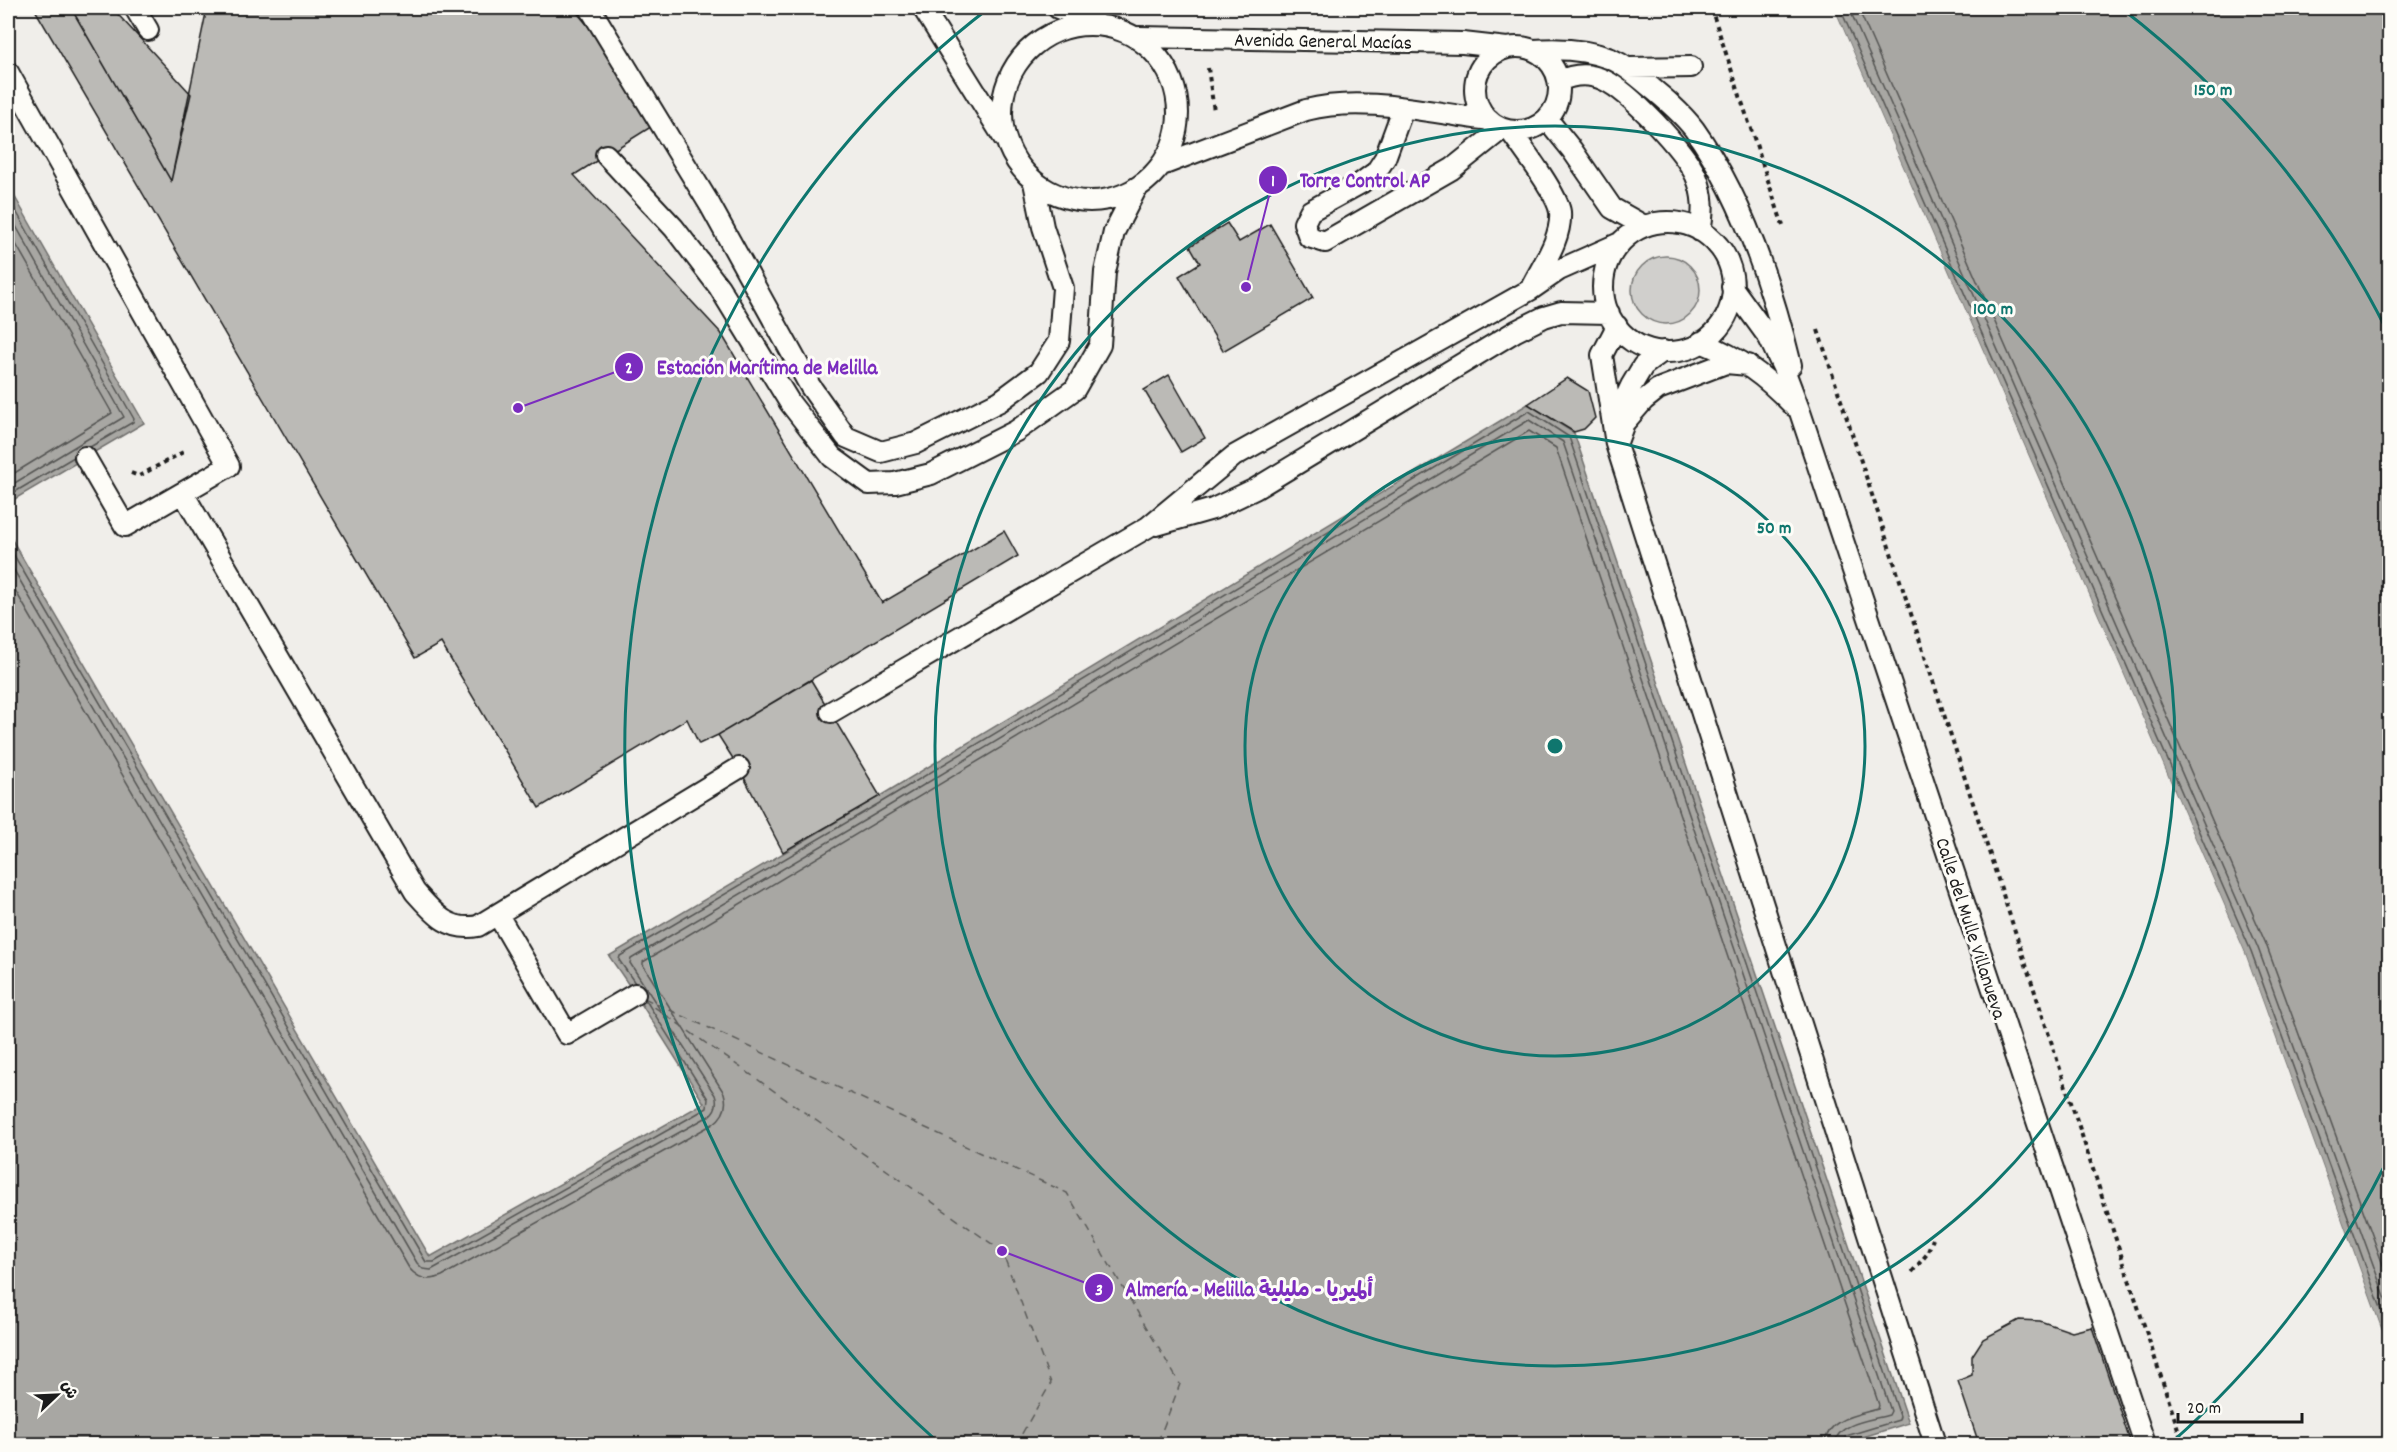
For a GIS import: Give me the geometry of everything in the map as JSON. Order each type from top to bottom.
[{"type":"lane","points":[[135,8],[148,30]]},
{"type":"lane","points":[[590,8],[726,232],[810,386],[846,436],[881,452],[916,443],[1000,401],[1040,372],[1059,340],[1063,288],[1043,227],[1034,182]]},
{"type":"lane","points":[[923,8],[1005,139],[1016,162],[1034,182],[1066,199],[1102,201],[1136,189]]},
{"type":"lane","points":[[1058,8],[1139,37],[1164,63],[1178,96],[1177,132],[1162,165]]},
{"type":"lane","points":[[1005,139],[1002,94],[1022,54],[1059,28],[1104,23]]},
{"type":"lane","name":"Avenida General Macías","points":[[1139,37],[1462,43],[1507,48]]},
{"type":"lane","points":[[606,155],[667,220],[719,287],[790,403],[832,457],[869,484],[895,483],[931,474],[1016,430],[1075,389],[1100,345],[1105,272],[1114,232],[1136,189],[1162,165],[1306,110],[1326,105],[1365,104],[1403,109],[1500,127],[1525,131],[1537,127],[1555,109],[1559,95],[1559,81],[1555,68],[1546,58],[1534,50],[1521,47],[1496,52],[1485,61],[1478,72],[1475,84],[1480,110],[1500,127],[1536,167],[1560,211],[1557,233],[1551,251],[1530,290]]},
{"type":"lane","name":"Calle del Mulle Villanueva","points":[[1534,50],[1574,49],[1611,60],[1629,69],[1669,102],[1692,128],[1721,175],[1745,225],[1765,276],[1782,328],[1800,412]]},
{"type":"lane","points":[[1629,69],[1691,67]]},
{"type":"lane","points":[[8,72],[229,466],[125,526],[85,457]]},
{"type":"lane","points":[[1559,81],[1580,75],[1605,80],[1663,131],[1687,160],[1696,176],[1702,193],[1704,212],[1700,231]]},
{"type":"lane","points":[[1403,109],[1385,158],[1376,172],[1361,183],[1310,211],[1304,223],[1309,237],[1325,242],[1332,239],[1452,169],[1500,127]]},
{"type":"lane","points":[[1547,119],[1612,208],[1644,226]]},
{"type":"lane","points":[[831,712],[1148,528],[1234,456],[1530,290],[1559,270],[1620,243],[1644,226],[1673,222],[1700,231],[1721,249],[1730,267],[1732,287],[1731,300],[1721,324],[1701,342],[1676,351],[1663,351],[1637,344],[1613,320],[1604,298],[1605,276],[1611,255],[1620,243]]},
{"type":"lane","name":"Calle del Mulle Villanueva","points":[[1732,287],[1769,338],[1800,412],[2145,1444]]},
{"type":"lane","points":[[1148,528],[1213,509],[1255,489],[1516,331],[1544,317],[1561,312],[1613,320]]},
{"type":"lane","points":[[1613,320],[1602,355],[1616,444],[1935,1444]]},
{"type":"lane","name":"Calle del Mulle Villanueva","points":[[1701,342],[1748,365],[1767,378],[1800,412]]},
{"type":"lane","points":[[1614,422],[1643,366],[1663,351]]},
{"type":"lane","points":[[1616,444],[1624,423],[1644,400],[1658,389],[1726,363],[1748,365]]},
{"type":"lane","points":[[183,493],[415,892],[433,912],[447,922],[465,928],[478,926],[739,768]]},
{"type":"lane","points":[[498,915],[567,1034],[635,994]]},
{"type":"path","points":[[1712,8],[1784,227]]},
{"type":"path","points":[[1208,38],[1210,90],[1215,116],[1224,141]]},
{"type":"path","points":[[1817,329],[2183,1444]]},
{"type":"path","points":[[85,457],[139,476],[212,436]]},
{"type":"shaded area","points":[[1673,256],[1685,262],[1694,271],[1700,283],[1698,303],[1690,314],[1673,324],[1659,324],[1642,314],[1634,303],[1632,283],[1642,266],[1653,258]]},
{"type":"water","points":[[1834,8],[2389,8],[2389,1350],[2245,953]]},
{"type":"water","points":[[8,185],[144,423],[8,503]]},
{"type":"water","points":[[1528,404],[1574,433],[1909,1423],[1840,1444],[8,1444],[8,533],[430,1257],[704,1103],[609,956],[880,796]]},
{"type":"pier","points":[[1831,8],[1834,8],[2245,953],[2390,1353],[2387,1351],[2242,954]]},
{"type":"building","points":[[34,8],[71,8],[171,181],[207,8],[573,8],[590,28],[654,125],[574,175],[721,333],[882,603],[1004,531],[1018,556],[718,735],[699,744],[687,719],[539,808],[441,643],[415,658]]},
{"type":"building","points":[[71,8],[112,8],[191,94],[171,181]]},
{"type":"building","points":[[1227,223],[1239,242],[1270,224],[1313,298],[1223,351],[1179,276],[1200,263],[1190,246]]},
{"type":"building","points":[[1169,375],[1205,438],[1181,452],[1144,390]]},
{"type":"building","points":[[1567,378],[1588,391],[1595,418],[1584,429],[1574,432],[1528,404]]},
{"type":"building","points":[[811,680],[880,796],[783,852],[739,768],[718,735]]},
{"type":"building","points":[[2019,1320],[2040,1321],[2072,1332],[2092,1327],[2131,1444],[1979,1444],[1958,1381],[1972,1375],[1972,1356],[1983,1339]]},
{"type":"ferry route","points":[[644,998],[1067,1193],[1180,1384],[1157,1444]]},
{"type":"ferry route","points":[[643,999],[1002,1251],[1051,1383],[1016,1444]]},
{"type":"place","name":"Torre Control AP","points":[[1246,287]]},
{"type":"place","name":"Estación Marítima de Melilla","points":[[518,408]]},
{"type":"place","name":"Almería - Melilla ألميريا - مليلية","points":[[1002,1251]]}]
